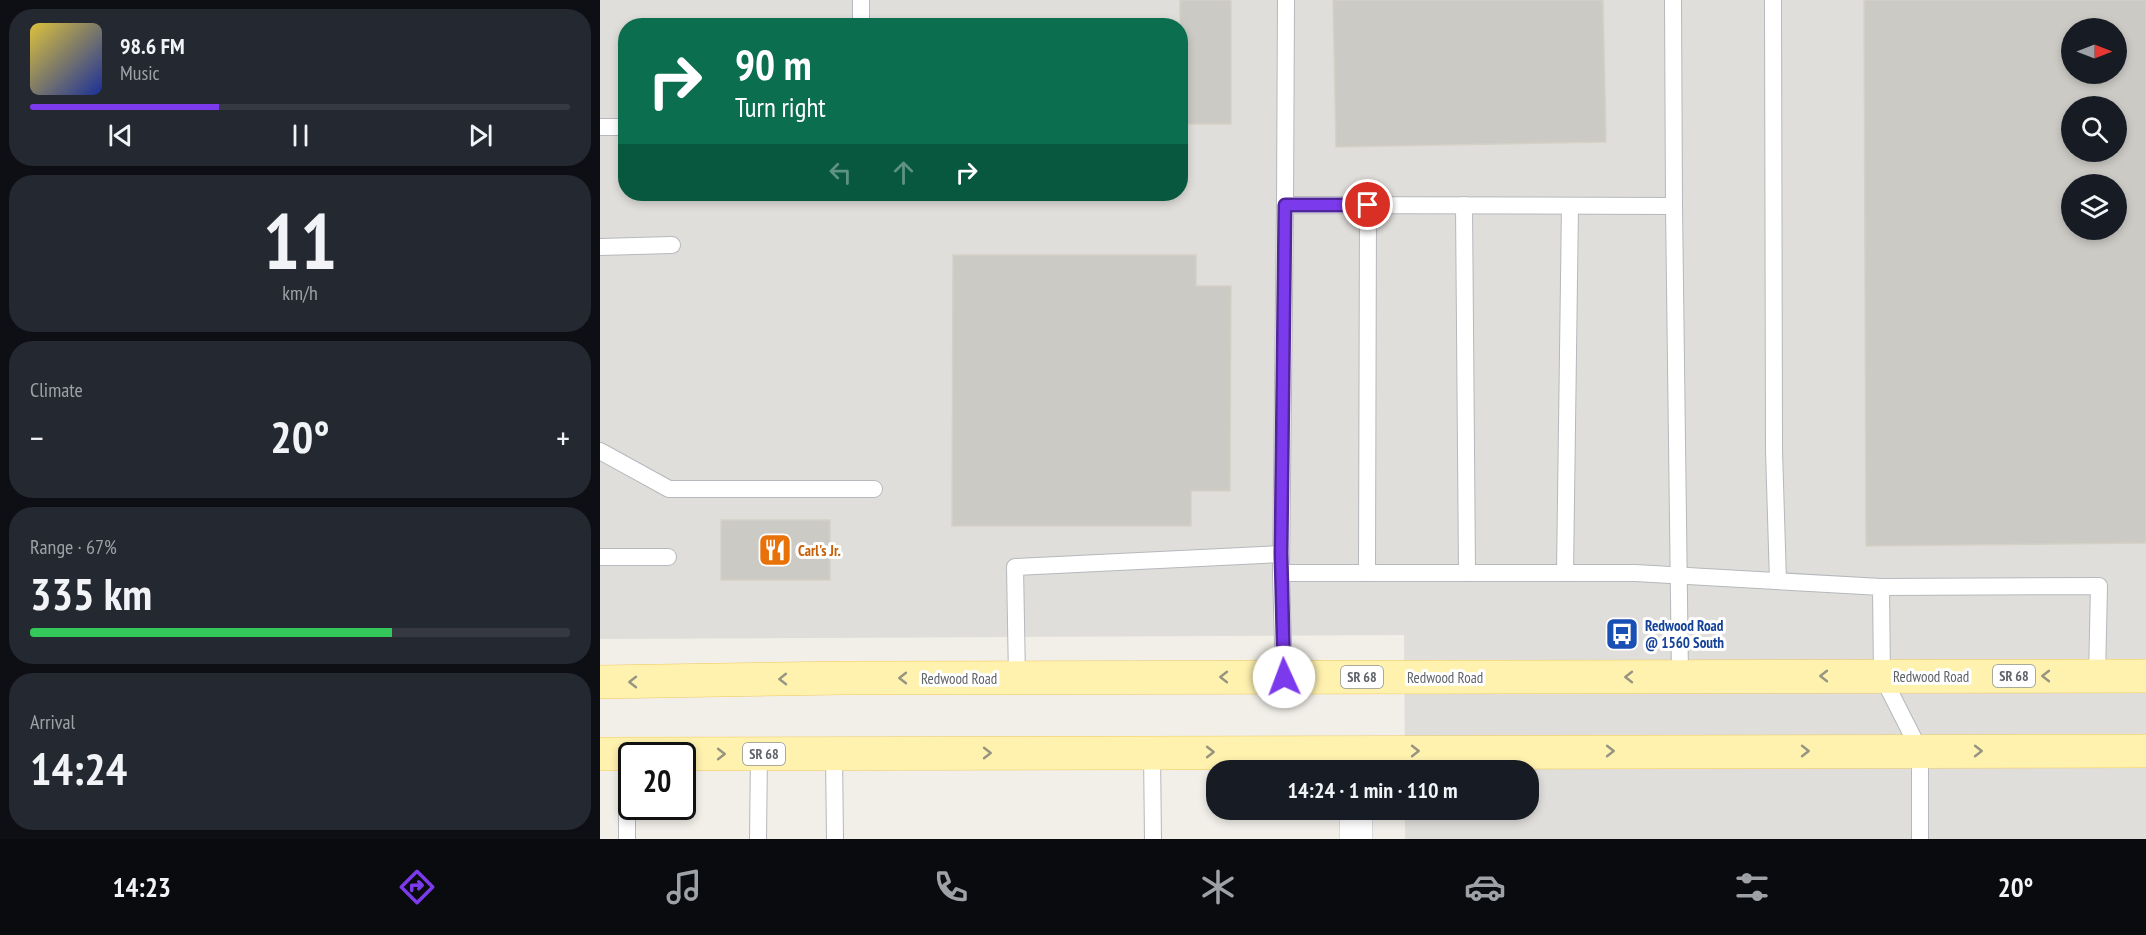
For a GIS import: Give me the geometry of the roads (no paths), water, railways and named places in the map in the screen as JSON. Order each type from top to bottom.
[{"type":"main road","name":"Redwood Road","points":[[600,682],[1017,678],[2146,676]]},
{"type":"main road","name":"SR 68","points":[[1412,760],[1920,751],[2146,751]]},
{"type":"main road","name":"SR 68","points":[[613,754],[1152,752],[1333,760]]},
{"type":"street","points":[[1356,820],[1356,839]]},
{"type":"lane","points":[[861,0],[861,18]]},
{"type":"lane","points":[[1284,677],[1281,554],[1286,0]]},
{"type":"lane","points":[[1673,0],[1680,677]]},
{"type":"lane","points":[[1773,0],[1774,452],[1778,581]]},
{"type":"lane","points":[[600,128],[618,127]]},
{"type":"lane","points":[[1285,205],[1674,206]]},
{"type":"lane","points":[[1367,573],[1368,205]]},
{"type":"lane","points":[[1464,205],[1467,573]]},
{"type":"lane","points":[[1565,573],[1570,206]]},
{"type":"lane","points":[[600,247],[672,245]]},
{"type":"lane","points":[[600,451],[669,489],[874,489]]},
{"type":"lane","points":[[1017,678],[1015,567],[1281,554]]},
{"type":"lane","points":[[600,557],[668,557]]},
{"type":"lane","points":[[1281,573],[1565,573],[1678,575],[1881,587],[2099,586],[2097,676]]},
{"type":"lane","points":[[1881,587],[1882,676],[1920,751],[1920,839]]},
{"type":"lane","points":[[1152,752],[1153,839]]},
{"type":"lane","points":[[613,754],[627,839]]},
{"type":"lane","points":[[758,839],[759,754]]},
{"type":"lane","points":[[834,754],[835,839]]},
{"type":"place","name":"Carl's Jr.","points":[[775,550]]},
{"type":"place","name":"Redwood Road @ 1560 South","points":[[1622,634]]}]
